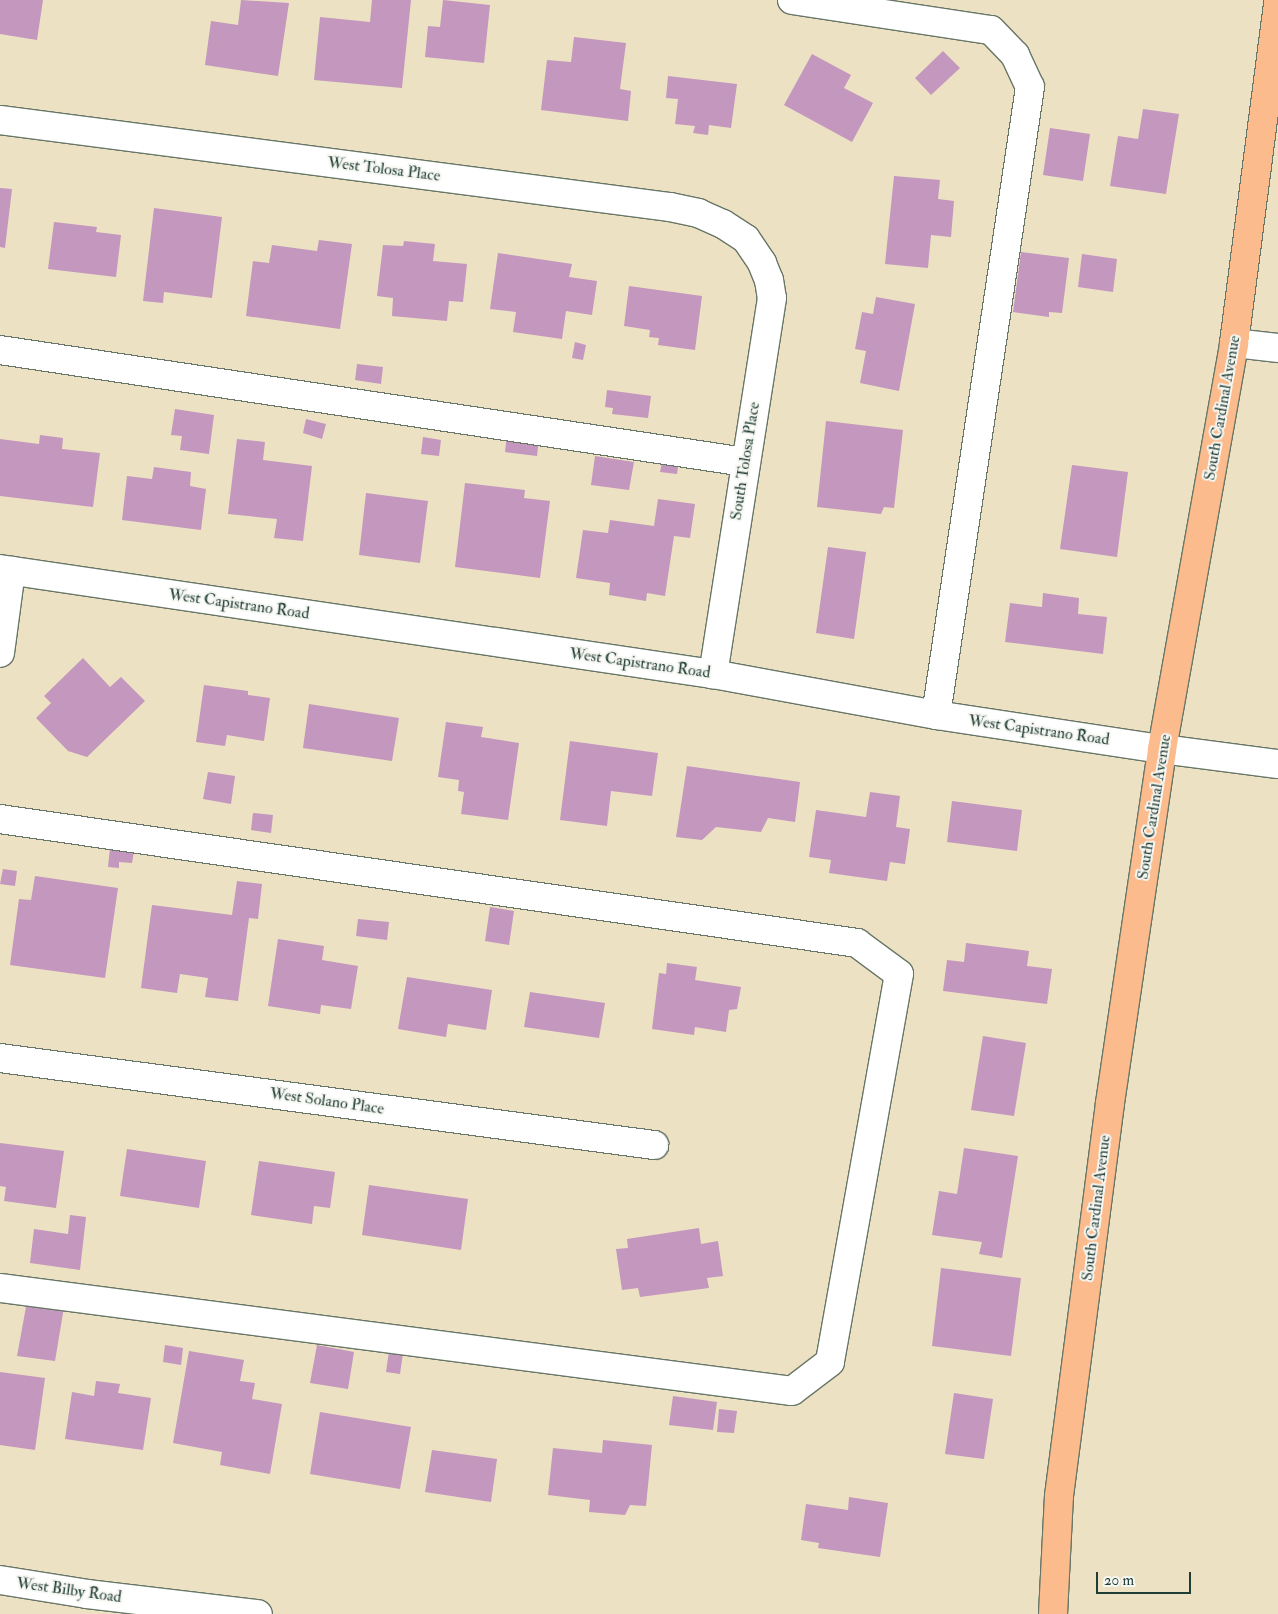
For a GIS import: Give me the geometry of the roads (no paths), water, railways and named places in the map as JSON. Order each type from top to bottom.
[{"type":"main road","name":"South Cardinal Avenue","points":[[1053,1614],[1059,1496],[1110,1103],[1162,749],[1234,343],[1278,3]]},
{"type":"street","points":[[792,0],[991,30],[1015,55],[1030,88],[936,715]]},
{"type":"street","name":"West Tolosa Place","points":[[0,120],[670,206],[698,212],[723,224],[746,238],[754,251]]},
{"type":"street","name":"South Tolosa Place","points":[[713,674],[772,298],[769,280],[754,251]]},
{"type":"street","points":[[1234,343],[1278,348]]},
{"type":"street","points":[[0,350],[745,462]]},
{"type":"street","points":[[0,653],[6,570]]},
{"type":"street","name":"West Capistrano Road","points":[[6,570],[713,674],[936,715],[1162,749],[1278,764]]},
{"type":"street","points":[[0,819],[857,943],[899,974],[830,1362],[792,1391],[0,1288]]},
{"type":"street","name":"West Solano Place","points":[[0,1058],[654,1145]]},
{"type":"street","name":"West Bilby Road","points":[[0,1580],[85,1604],[258,1614]]}]
